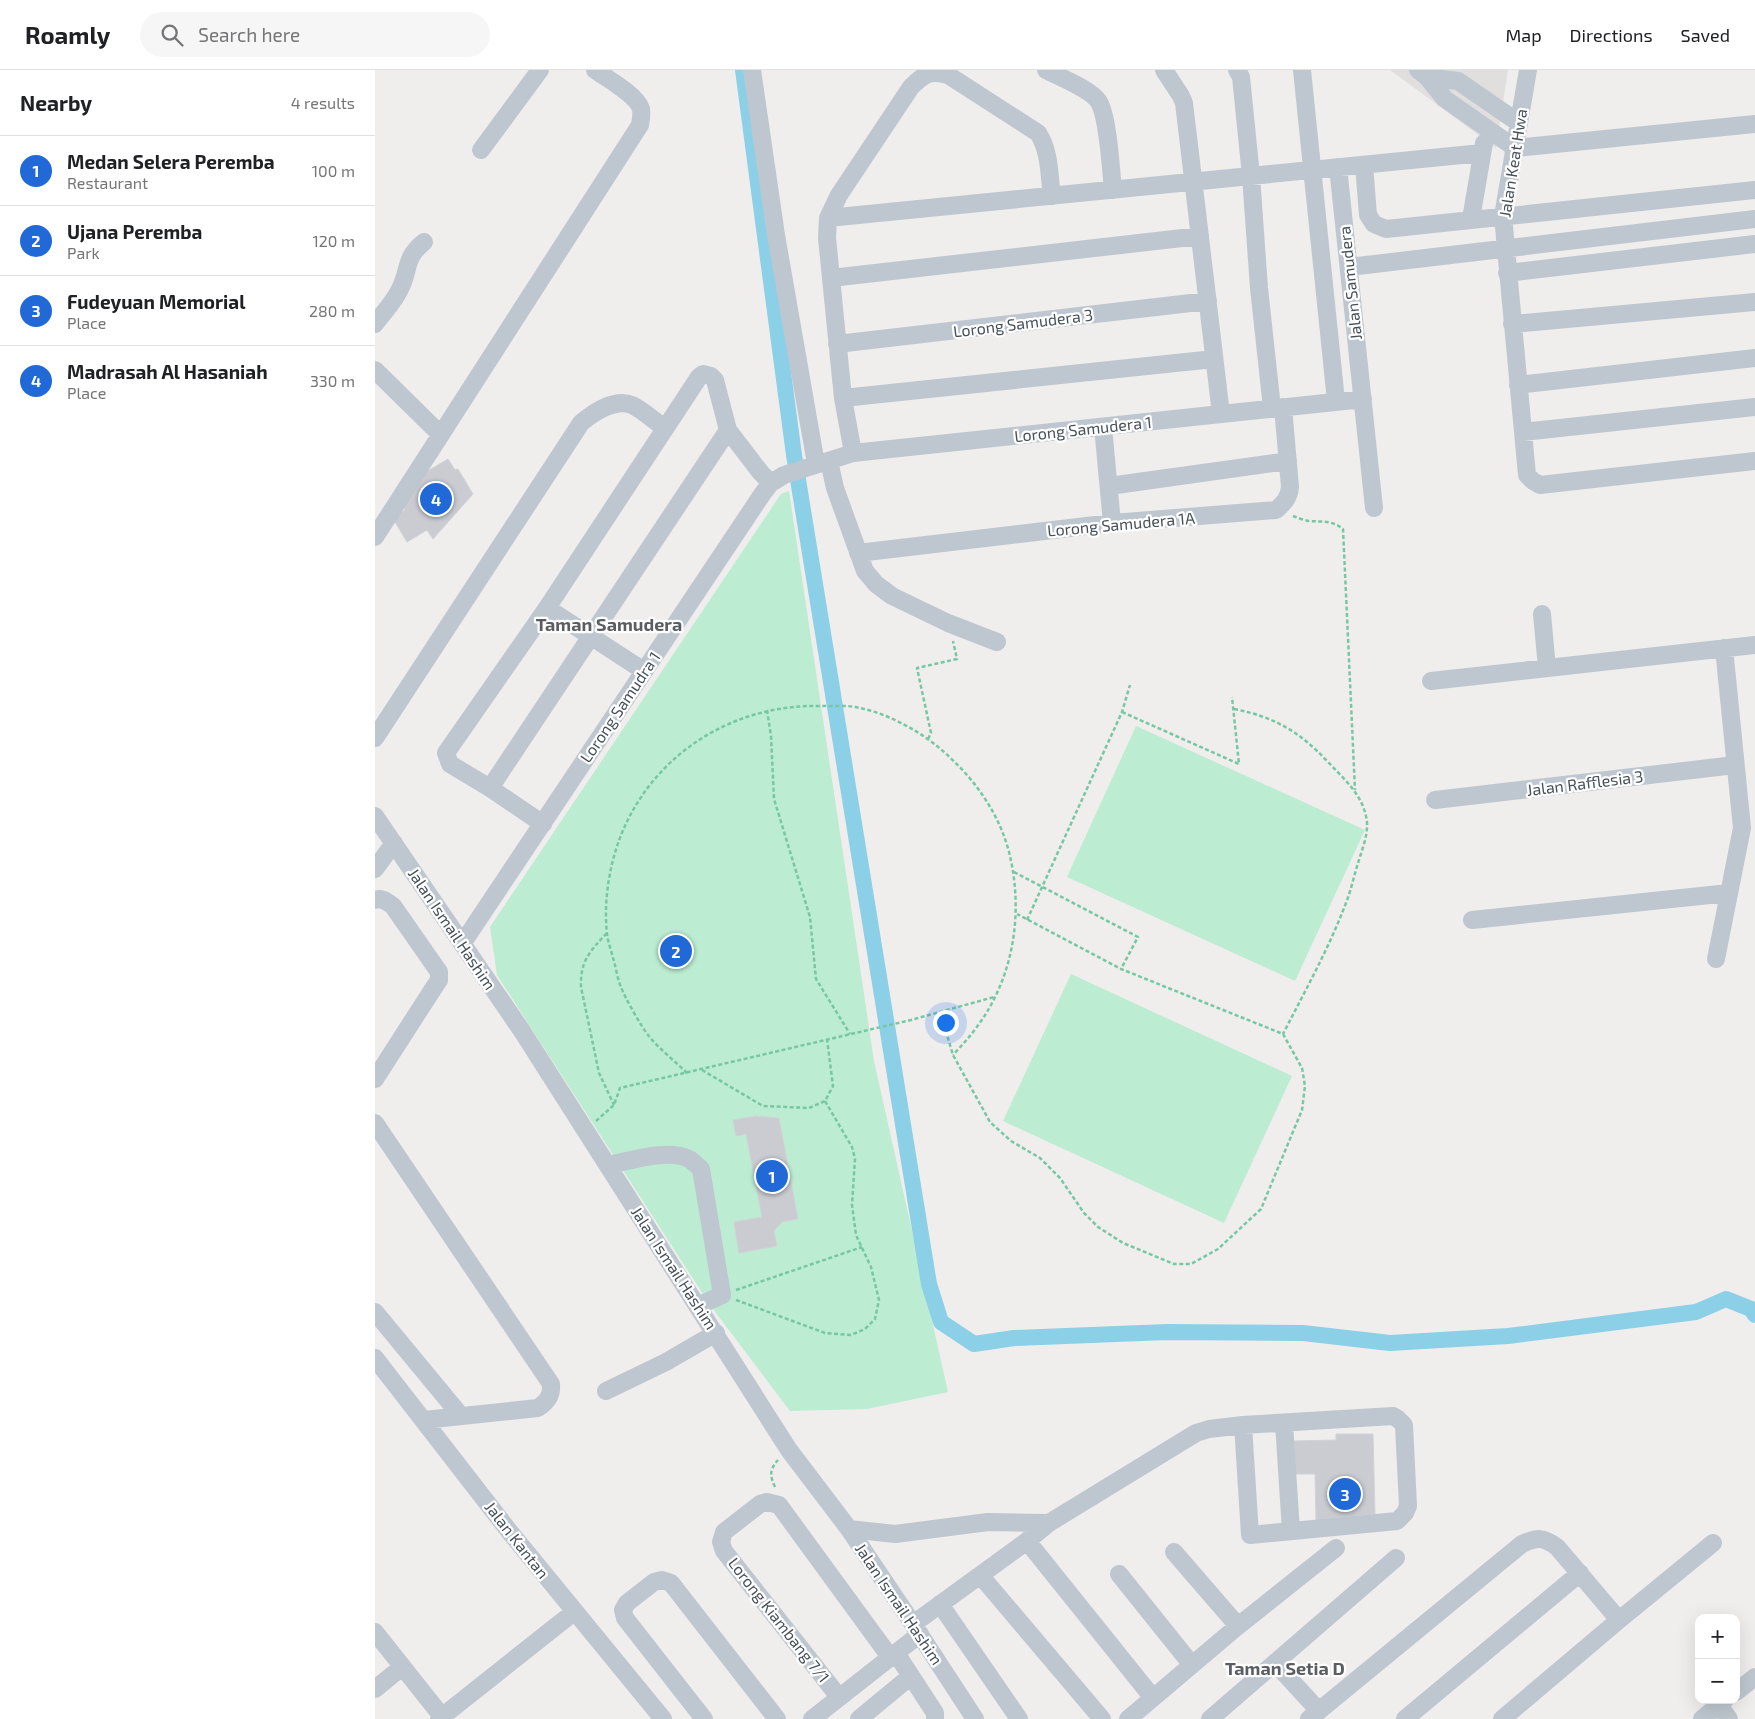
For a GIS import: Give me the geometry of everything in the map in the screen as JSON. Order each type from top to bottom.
[{"type":"street","points":[[481,150],[540,70]]},
{"type":"street","points":[[375,537],[640,125],[639,105],[628,94],[595,70]]},
{"type":"street","points":[[752,70],[776,235],[817,464],[835,488],[865,571],[876,584],[892,596],[948,623],[997,642]]},
{"type":"street","points":[[1046,70],[1089,93],[1098,101],[1104,116],[1113,190]]},
{"type":"street","points":[[1164,70],[1184,102],[1221,414]]},
{"type":"street","points":[[1237,70],[1241,77],[1251,176],[1259,288],[1288,461],[1290,487],[1289,495],[1285,502]]},
{"type":"street","points":[[1302,70],[1336,401]]},
{"type":"street","name":"Jalan Keat Hwa","points":[[1529,70],[1503,216],[1527,475],[1540,485],[1755,461]]},
{"type":"street","points":[[853,453],[843,398],[826,228],[828,218],[839,195],[911,87],[920,78],[928,74],[937,72],[948,75],[1038,134],[1045,142],[1052,196]]},
{"type":"street","points":[[1422,74],[1458,81],[1519,123]]},
{"type":"street","points":[[1422,74],[1445,99],[1515,148],[1755,127]]},
{"type":"street","points":[[1471,219],[1487,128]]},
{"type":"street","points":[[828,218],[1482,153]]},
{"type":"street","points":[[1364,165],[1369,215],[1374,224],[1386,228],[1755,190]]},
{"type":"street","name":"Jalan Samudera","points":[[1338,167],[1374,508]]},
{"type":"street","points":[[1349,267],[1755,219]]},
{"type":"street","points":[[831,278],[1200,236]]},
{"type":"street","points":[[375,324],[401,288],[409,257],[424,242]]},
{"type":"street","points":[[1507,273],[1755,244]]},
{"type":"street","name":"Lorong Samudera 3","points":[[837,344],[1208,301]]},
{"type":"street","points":[[1513,324],[1755,302]]},
{"type":"street","points":[[843,398],[1215,358]]},
{"type":"street","points":[[1518,385],[1755,358]]},
{"type":"street","points":[[375,370],[441,435]]},
{"type":"street","points":[[543,824],[490,788],[450,764],[446,753],[547,608],[699,377],[706,374],[715,380],[728,430],[761,473],[777,479]]},
{"type":"street","name":"Lorong Samudera 1","points":[[777,479],[853,453],[1363,398]]},
{"type":"street","points":[[375,738],[581,423],[593,413],[617,404],[631,405],[665,428]]},
{"type":"street","points":[[1523,432],[1755,407]]},
{"type":"street","points":[[1103,426],[1111,523]]},
{"type":"street","points":[[490,788],[728,430]]},
{"type":"street","points":[[1109,486],[1288,461]]},
{"type":"street","name":"Lorong Samudra 1","points":[[462,944],[763,493],[777,479]]},
{"type":"street","name":"Lorong Samudera 1A","points":[[858,553],[1111,523],[1276,510],[1285,502]]},
{"type":"street","points":[[547,608],[644,670]]},
{"type":"street","points":[[1542,614],[1547,668]]},
{"type":"street","points":[[1431,681],[1755,645]]},
{"type":"street","points":[[1716,959],[1741,834],[1748,816],[1735,765],[1724,648]]},
{"type":"street","name":"Jalan Rafflesia 3","points":[[1435,800],[1735,765]]},
{"type":"street","name":"Jalan Ismail Hashim","points":[[375,816],[522,1030],[789,1450],[849,1529],[975,1719]]},
{"type":"street","points":[[375,869],[394,843]]},
{"type":"street","points":[[1471,920],[1729,893]]},
{"type":"street","points":[[375,900],[379,898],[386,900],[393,906],[439,972],[439,980],[375,1079]]},
{"type":"street","points":[[375,1123],[551,1384],[552,1391],[549,1398],[538,1408],[424,1420]]},
{"type":"street","points":[[608,1166],[664,1155],[677,1155],[689,1159],[701,1169],[722,1294],[698,1306]]},
{"type":"street","points":[[375,1312],[461,1416]]},
{"type":"street","points":[[606,1392],[666,1362],[716,1333]]},
{"type":"street","name":"Jalan Kantan","points":[[375,1358],[509,1531],[663,1719]]},
{"type":"street","points":[[812,1719],[893,1655],[940,1604],[1049,1523],[1196,1433],[1209,1429],[1243,1425],[1393,1416],[1403,1425],[1408,1506],[1405,1513],[1397,1521],[1250,1535],[1243,1425]]},
{"type":"street","points":[[1284,1423],[1291,1531]]},
{"type":"street","points":[[773,1503],[779,1505],[785,1511],[893,1655],[911,1676],[935,1713],[935,1719]]},
{"type":"street","name":"Lorong Kiambang 7/1","points":[[773,1503],[760,1504],[724,1532],[721,1542],[724,1551],[839,1697]]},
{"type":"street","points":[[849,1529],[895,1534],[988,1522],[1049,1523]]},
{"type":"street","points":[[1275,1663],[1314,1715],[1522,1544],[1535,1538],[1547,1540],[1557,1547],[1619,1620]]},
{"type":"street","points":[[1027,1541],[1153,1698]]},
{"type":"street","points":[[1502,1719],[1713,1543]]},
{"type":"street","points":[[1128,1719],[1238,1626],[1336,1548]]},
{"type":"street","points":[[1174,1552],[1238,1626]]},
{"type":"street","points":[[1210,1719],[1396,1558]]},
{"type":"street","points":[[1405,1719],[1580,1573]]},
{"type":"street","points":[[1119,1574],[1192,1665]]},
{"type":"street","points":[[980,1575],[1102,1719]]},
{"type":"street","points":[[704,1719],[625,1618],[623,1610],[627,1604],[654,1582],[662,1580],[671,1584],[777,1719]]},
{"type":"street","points":[[940,1604],[1019,1719]]},
{"type":"street","points":[[375,1632],[442,1718],[574,1612]]},
{"type":"street","points":[[375,1689],[403,1667]]},
{"type":"street","points":[[859,1719],[911,1676]]},
{"type":"street","points":[[1740,1689],[1755,1677]]},
{"type":"street","points":[[1703,1719],[1724,1708]]},
{"type":"path","points":[[1285,502],[1291,515],[1307,520],[1329,521],[1343,529],[1355,791]]},
{"type":"path","points":[[928,739],[931,733],[917,668],[957,659],[948,623]]},
{"type":"path","points":[[1027,920],[1123,712],[1130,685]]},
{"type":"path","points":[[1123,712],[1239,764],[1232,697]]},
{"type":"path","points":[[687,1074],[648,1035],[621,987],[607,933],[607,896],[613,859],[625,824],[645,791],[669,763],[698,739],[731,722],[767,710],[804,705],[849,706],[904,724],[928,739],[953,759],[975,784],[993,811],[1005,841],[1014,872],[1016,914],[1013,942],[1006,970],[996,997],[977,1028],[953,1055]]},
{"type":"path","points":[[1234,709],[1257,714],[1286,727],[1317,750],[1355,791],[1363,806],[1367,823],[1365,843],[1346,903],[1283,1034]]},
{"type":"path","points":[[767,710],[771,736],[775,799],[810,916],[816,979],[850,1034]]},
{"type":"path","points":[[1014,872],[1138,936],[1121,969]]},
{"type":"path","points":[[940,1012],[953,1055],[989,1122],[1011,1141],[1040,1158],[1060,1178],[1084,1213],[1098,1227],[1123,1243],[1174,1264],[1191,1264],[1218,1249],[1261,1209],[1302,1110],[1305,1086],[1303,1068],[1283,1034],[1121,969],[1016,914]]},
{"type":"path","points":[[607,933],[590,950],[581,973],[581,986],[599,1073],[615,1105]]},
{"type":"path","points":[[586,1130],[615,1105],[620,1088],[687,1074],[701,1069],[911,1020],[996,997]]},
{"type":"path","points":[[701,1069],[763,1106],[809,1108],[825,1101],[833,1086],[827,1040]]},
{"type":"path","points":[[722,1294],[825,1333],[851,1335],[865,1330],[875,1319],[879,1300],[871,1267],[856,1235],[852,1205],[855,1159],[852,1146],[825,1101]]},
{"type":"path","points":[[722,1294],[862,1247]]},
{"type":"path","points":[[773,1503],[776,1492],[771,1470],[789,1450]]},
{"type":"shaded area","points":[[1390,70],[1508,70],[1496,148]]},
{"type":"green space","points":[[789,491],[874,1061],[948,1392],[867,1409],[790,1411],[710,1305],[497,975],[490,927],[781,494]]},
{"type":"green space","points":[[1136,726],[1365,830],[1295,981],[1067,877]]},
{"type":"green space","points":[[1071,974],[1292,1076],[1224,1223],[1003,1121]]},
{"type":"building","points":[[448,459],[455,470],[458,469],[473,494],[433,539],[427,530],[407,542],[392,517],[405,510],[401,504],[414,479]]},
{"type":"building","points":[[756,1116],[779,1118],[798,1219],[782,1222],[774,1231],[777,1246],[739,1253],[734,1222],[762,1217],[746,1134],[736,1136],[733,1120]]},
{"type":"building","points":[[1336,1434],[1373,1434],[1375,1514],[1316,1520],[1315,1474],[1295,1474],[1294,1441],[1336,1440]]},
{"type":"waterway","points":[[743,70],[794,455],[929,1284],[941,1322],[974,1344],[1014,1338],[1167,1332],[1303,1333],[1390,1343],[1508,1336],[1696,1312],[1726,1299],[1751,1309],[1755,1315]]},
{"type":"place","name":"Madrasah Al Hasaniah","points":[[436,499]]},
{"type":"place","name":"Ujana Peremba","points":[[676,951]]},
{"type":"place","name":"Medan Selera Peremba","points":[[772,1176]]},
{"type":"place","name":"Fudeyuan Memorial","points":[[1345,1494]]},
{"type":"district","name":"Taman Samudera","points":[[609,625]]},
{"type":"district","name":"Taman Setia D","points":[[1285,1669]]}]
